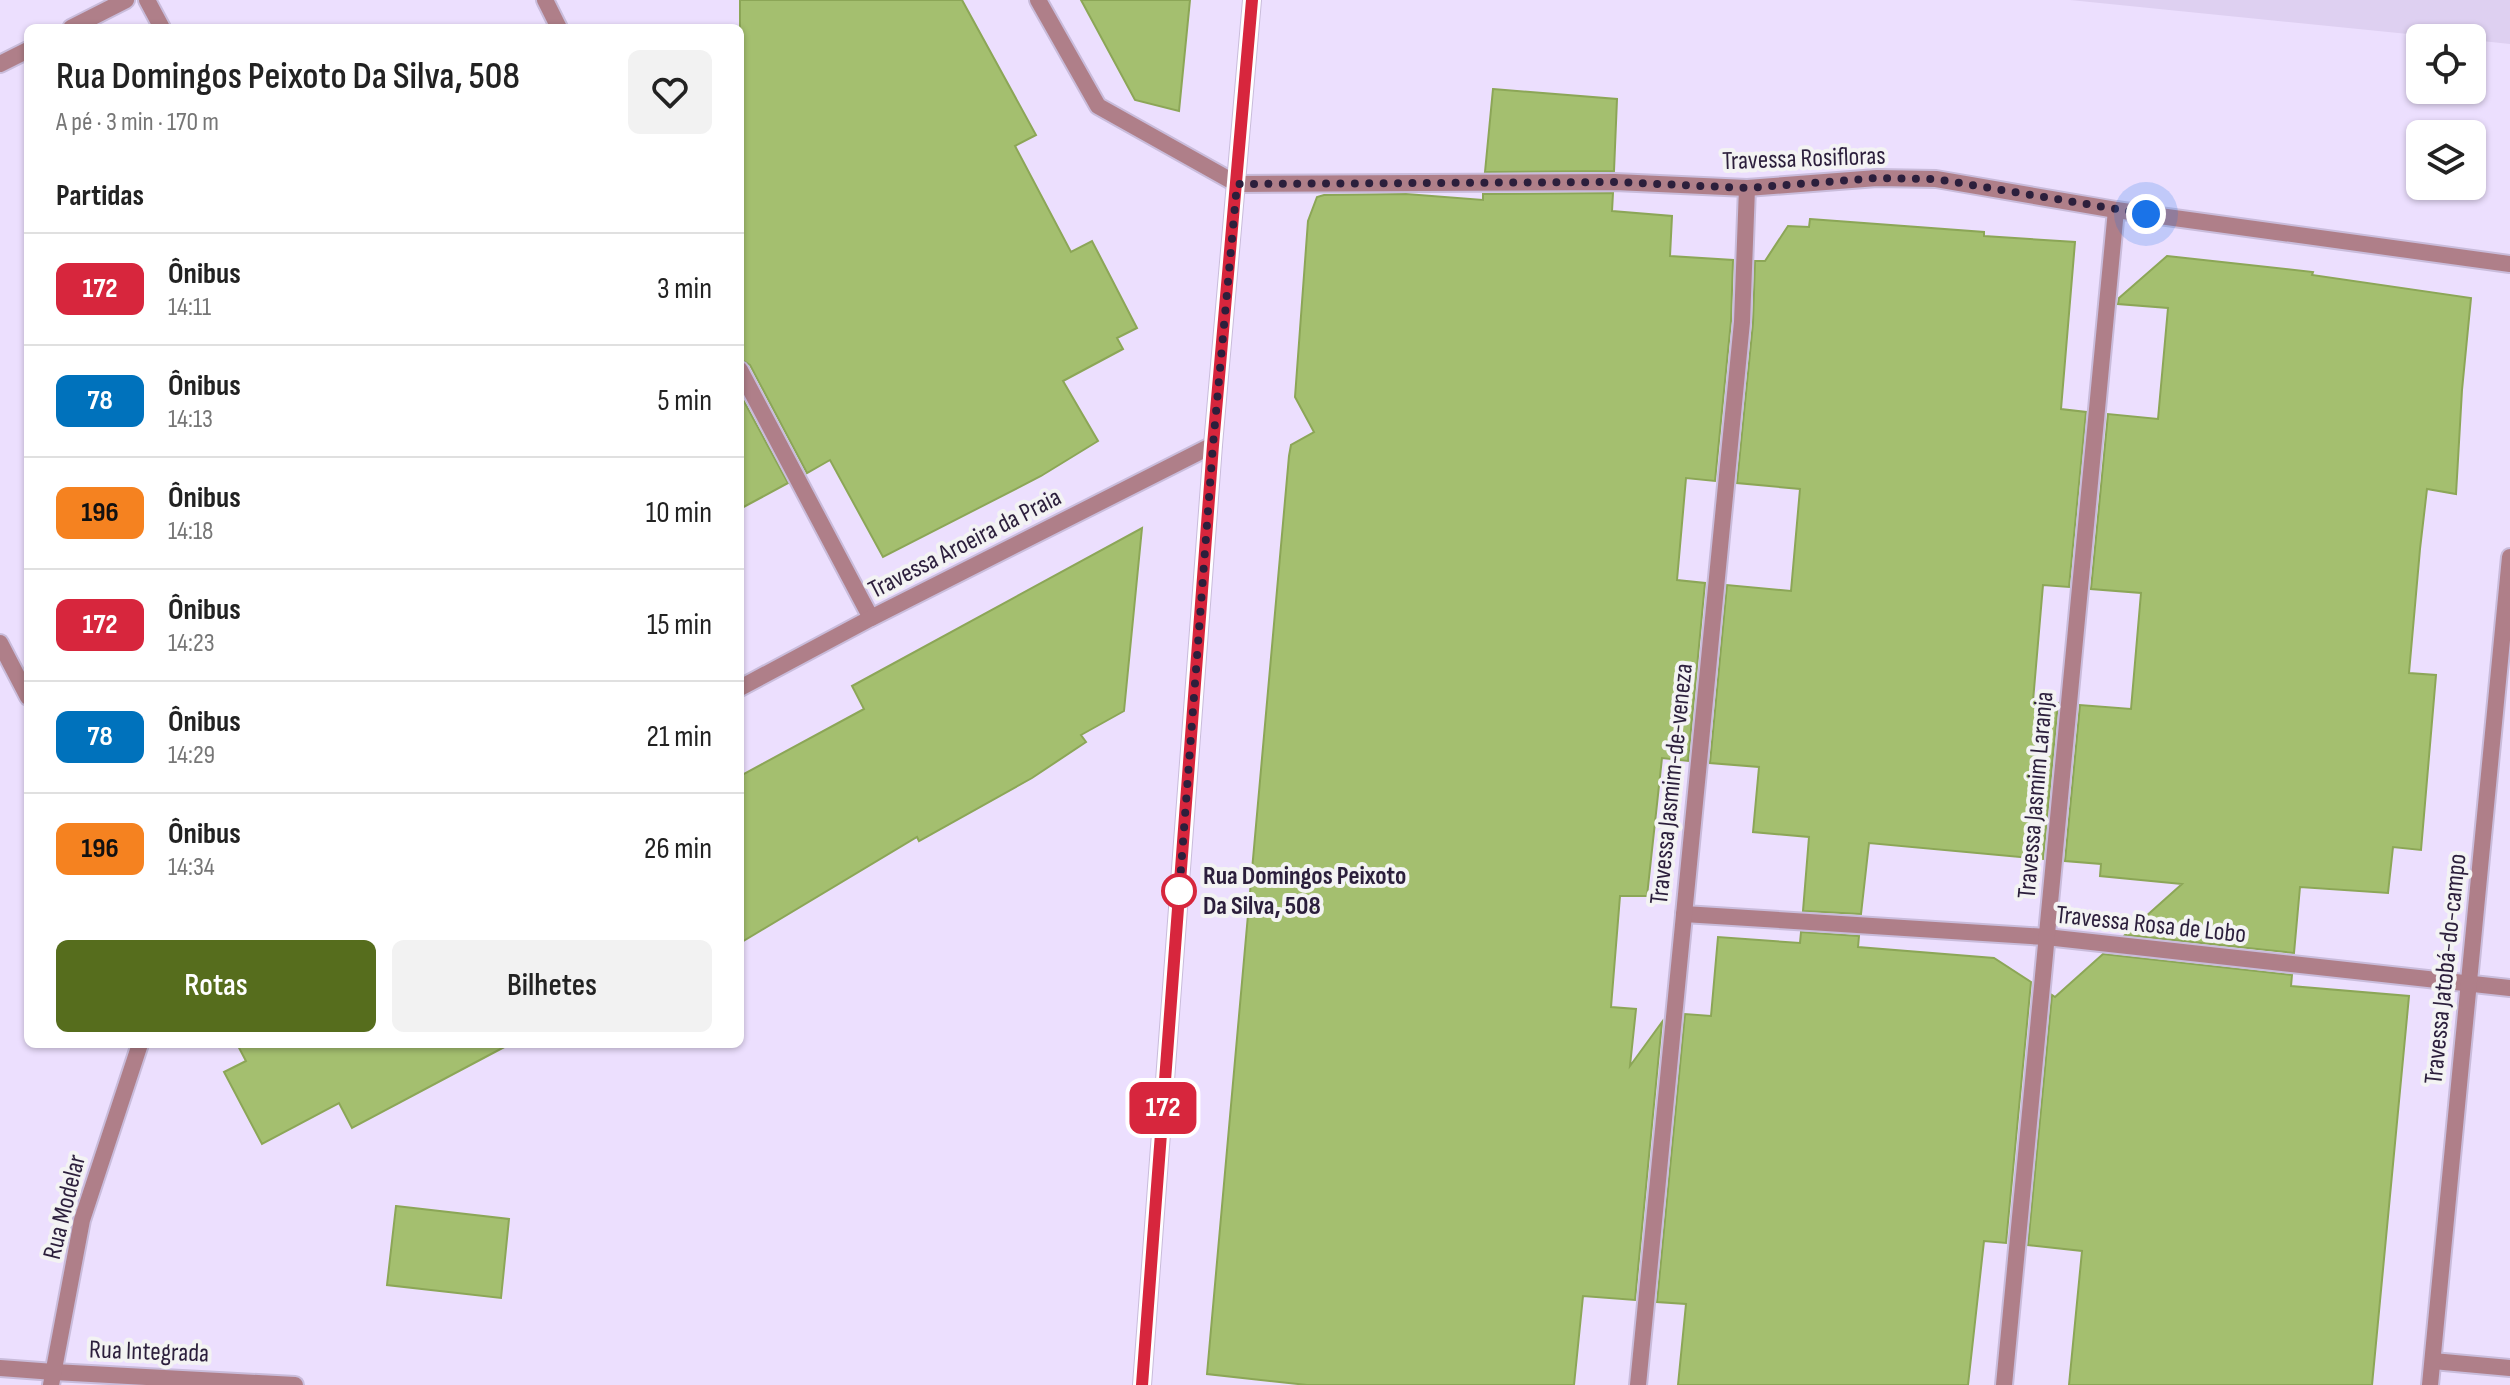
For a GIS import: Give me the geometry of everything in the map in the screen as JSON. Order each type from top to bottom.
[{"type":"main road","points":[[1142,1385],[1213,445],[1252,0]]},
{"type":"street","points":[[79,24],[126,0]]},
{"type":"street","points":[[147,0],[160,24]]},
{"type":"street","points":[[545,0],[557,24]]},
{"type":"street","points":[[1038,0],[1098,106],[1237,184]]},
{"type":"street","points":[[0,64],[24,52]]},
{"type":"street","name":"Travessa Rosifloras","points":[[1237,184],[1615,182],[1747,188],[1877,178],[1936,179],[2116,210],[2510,264]]},
{"type":"street","name":"Travessa Jasmim-de-veneza","points":[[1638,1385],[1742,322],[1747,188]]},
{"type":"street","name":"Travessa Jasmim Laranja","points":[[2004,1385],[2116,210]]},
{"type":"street","points":[[744,378],[871,618]]},
{"type":"street","name":"Travessa Aroeira da Praia","points":[[744,686],[1213,445]]},
{"type":"street","name":"Travessa Jatobá-do-campo","points":[[2430,1385],[2507,628],[2510,557]]},
{"type":"street","points":[[0,643],[24,689]]},
{"type":"street","name":"Travessa Rosa de Lobo","points":[[1684,914],[2046,937],[2510,988]]},
{"type":"street","name":"Rua Modelar","points":[[52,1379],[82,1220],[139,1048]]},
{"type":"street","points":[[2433,1361],[2510,1368]]},
{"type":"street","name":"Rua Integrada","points":[[0,1368],[52,1379],[295,1385]]},
{"type":"shaded area","points":[[2070,0],[2510,0],[2510,44],[2486,41],[2486,24],[2406,24],[2406,34]]},
{"type":"building","points":[[740,0],[962,0],[1036,135],[1015,146],[1071,252],[1092,241],[1137,328],[1117,338],[1123,349],[1063,381],[1098,441],[1041,476],[883,557],[830,460],[807,473],[750,365],[744,361],[744,24],[740,24]]},
{"type":"building","points":[[1081,0],[1190,0],[1179,111],[1135,100]]},
{"type":"building","points":[[1493,89],[1617,99],[1614,171],[1485,172]]},
{"type":"building","points":[[1613,193],[1612,211],[1672,216],[1670,256],[1733,260],[1731,321],[1715,481],[1686,478],[1677,580],[1705,583],[1688,761],[1662,758],[1647,896],[1620,896],[1611,1007],[1636,1009],[1630,1066],[1662,1022],[1635,1300],[1583,1296],[1574,1385],[1307,1385],[1207,1374],[1289,456],[1291,445],[1314,432],[1295,397],[1308,221],[1317,197],[1324,195],[1406,194],[1483,200],[1483,194]]},
{"type":"building","points":[[1810,219],[2075,242],[2061,409],[2086,412],[2069,587],[2043,585],[2033,701],[2058,703],[2043,859],[1869,843],[1861,914],[1803,911],[1809,837],[1753,832],[1759,767],[1710,763],[1727,585],[1791,591],[1800,489],[1737,483],[1753,323],[1755,261],[1765,261],[1788,226],[1809,227]]},
{"type":"building","points":[[2167,256],[2313,272],[2312,275],[2471,298],[2456,494],[2427,489],[2420,549],[2409,673],[2436,675],[2421,850],[2393,847],[2388,893],[2300,887],[2294,953],[2125,935],[2182,884],[2100,876],[2101,864],[2065,861],[2080,705],[2131,709],[2141,593],[2091,589],[2108,414],[2158,419],[2168,308],[2118,304],[2119,298]]},
{"type":"building","points":[[744,401],[788,483],[744,507]]},
{"type":"building","points":[[1142,528],[1124,711],[1081,735],[1086,742],[1032,778],[919,841],[917,837],[744,941],[744,774],[864,709],[852,686]]},
{"type":"building","points":[[1801,932],[1859,936],[1858,947],[1994,958],[2031,982],[2006,1243],[1984,1241],[1968,1385],[1678,1385],[1686,1304],[1657,1302],[1685,1014],[1711,1016],[1718,937],[1800,943]]},
{"type":"building","points":[[2103,954],[2292,975],[2291,986],[2409,996],[2372,1385],[2069,1385],[2082,1251],[2028,1245],[2052,995],[2055,997]]},
{"type":"building","points":[[239,1048],[502,1048],[352,1128],[339,1103],[262,1144],[224,1072],[246,1061]]},
{"type":"building","points":[[396,1206],[509,1219],[501,1298],[387,1285]]},
{"type":"bus line","name":"172","points":[[1142,1385],[1213,445],[1252,0]]},
{"type":"place","name":"Rua Domingos Peixoto Da Silva, 508","points":[[1179,891]]},
{"type":"route","points":[[1179,891],[1179,895],[1213,445],[1237,184],[1615,182],[1747,188],[1877,178],[1936,179],[2146,214]]}]
